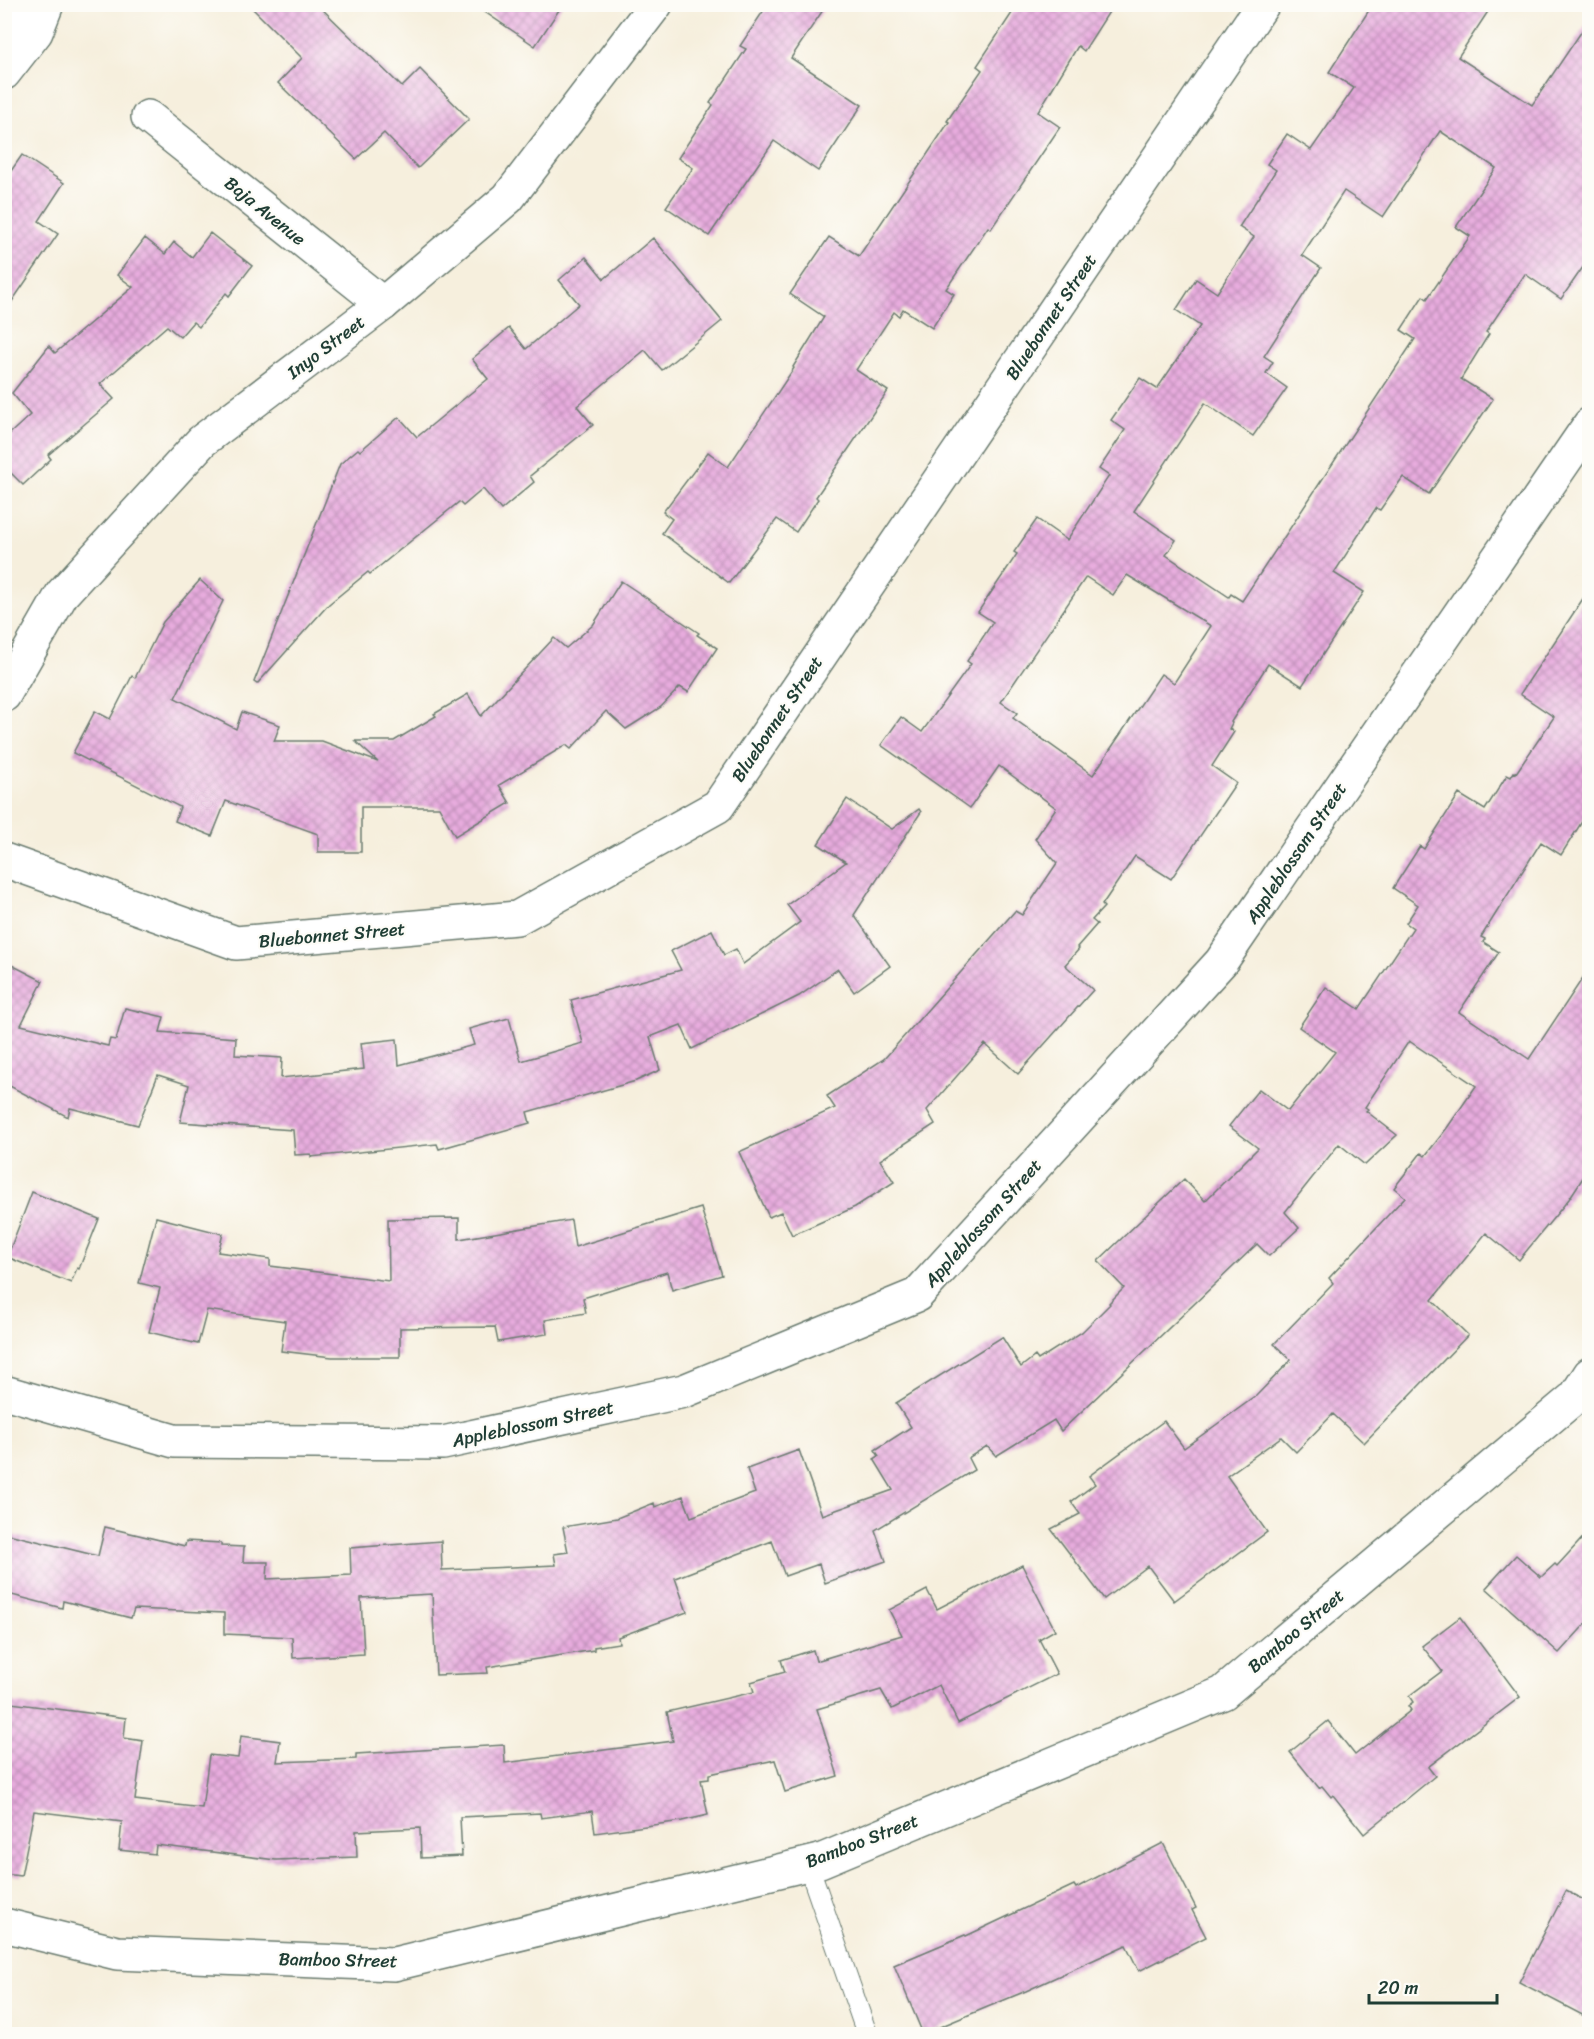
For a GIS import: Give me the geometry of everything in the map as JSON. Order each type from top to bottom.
[{"type":"street","points":[[4,32],[26,4]]},
{"type":"street","points":[[4,73],[36,32],[47,4]]},
{"type":"street","name":"Inyo Street","points":[[4,695],[62,594],[202,441],[383,304],[508,198],[656,4]]},
{"type":"street","name":"Bluebonnet Street","points":[[4,860],[236,943],[517,918],[718,806],[1263,4]]},
{"type":"street","name":"Baja Avenue","points":[[148,117],[383,304]]},
{"type":"street","name":"Appleblossom Street","points":[[4,1392],[174,1441],[442,1443],[684,1391],[917,1295],[1221,962],[1590,424]]},
{"type":"street","name":"Bamboo Street","points":[[4,1925],[117,1953],[394,1964],[820,1861],[1223,1693],[1575,1397],[1590,1374]]},
{"type":"lane","points":[[808,1864],[867,2034]]},
{"type":"building","points":[[248,4],[317,4],[402,87],[420,69],[469,119],[418,168],[384,133],[356,159],[278,83],[302,58]]},
{"type":"building","points":[[473,4],[563,4],[535,46]]},
{"type":"building","points":[[768,4],[827,4],[791,58],[862,105],[818,171],[774,141],[709,236],[666,207],[693,168],[678,158],[713,105],[710,103],[746,49],[740,46]]},
{"type":"building","points":[[1018,4],[1114,4],[1084,51],[1078,46],[1038,112],[1060,127],[991,229],[988,227],[946,289],[954,294],[932,328],[903,309],[899,316],[894,312],[856,370],[888,391],[816,497],[818,499],[796,532],[777,519],[729,583],[662,533],[672,519],[663,512],[708,452],[728,467],[794,368],[824,317],[790,294],[829,237],[859,256],[982,70],[977,66]]},
{"type":"building","points":[[1373,4],[1493,4],[1458,57],[1532,105],[1590,19],[1590,257],[1561,299],[1525,274],[1486,332],[1489,334],[1461,379],[1493,399],[1429,494],[1403,477],[1380,510],[1376,508],[1334,573],[1364,592],[1302,686],[1268,664],[1231,722],[1229,729],[1234,732],[1212,766],[1236,783],[1171,879],[1135,856],[1102,905],[1104,907],[1092,920],[1097,924],[1065,965],[1093,990],[1018,1074],[985,1044],[927,1110],[935,1124],[880,1160],[894,1182],[855,1207],[792,1235],[781,1212],[769,1217],[739,1152],[835,1108],[827,1096],[884,1059],[1015,911],[1022,915],[1057,863],[1035,839],[1056,808],[999,766],[970,808],[881,745],[901,717],[922,732],[971,664],[967,661],[993,622],[978,612],[1017,554],[1014,552],[1037,519],[1067,540],[1109,476],[1099,469],[1125,430],[1111,420],[1140,378],[1157,389],[1200,326],[1176,310],[1196,279],[1217,293],[1254,237],[1239,227],[1276,170],[1267,164],[1287,134],[1311,150],[1354,88],[1329,72]],"holes":[[[1440,131],[1496,168],[1456,227],[1470,236],[1427,299],[1423,296],[1401,330],[1415,339],[1242,601],[1231,594],[1229,597],[1166,555],[1176,540],[1134,511],[1205,403],[1253,436],[1287,388],[1266,373],[1273,362],[1264,356],[1321,268],[1302,255],[1344,191],[1383,217]],[[1127,575],[1211,626],[1174,683],[1161,674],[1093,775],[1013,718],[1017,713],[1001,702],[1086,577],[1113,595]]]},
{"type":"building","points":[[22,155],[64,183],[39,221],[58,234],[4,313],[4,181]]},
{"type":"building","points":[[210,233],[252,266],[229,296],[226,293],[199,327],[193,322],[180,337],[167,326],[100,384],[114,399],[48,455],[51,459],[23,485],[4,466],[4,439],[30,415],[12,393],[49,346],[55,353],[133,287],[117,275],[145,238],[165,254],[174,242],[192,257]]},
{"type":"building","points":[[653,238],[722,321],[662,370],[645,350],[577,406],[593,425],[530,476],[534,482],[501,510],[483,489],[463,506],[459,502],[329,604],[257,684],[254,682],[340,464],[358,449],[360,451],[399,417],[417,437],[488,379],[472,359],[509,328],[526,349],[579,304],[559,280],[586,257],[604,279]]},
{"type":"building","points":[[200,580],[223,601],[175,698],[236,729],[242,712],[280,725],[274,741],[322,741],[378,762],[355,741],[394,741],[468,694],[481,716],[554,638],[566,648],[593,625],[621,581],[699,633],[697,635],[717,648],[688,692],[680,687],[661,707],[626,729],[606,711],[571,749],[566,745],[499,785],[510,803],[455,836],[439,807],[361,807],[361,852],[318,852],[318,834],[226,801],[212,836],[175,821],[180,807],[73,753],[95,711],[110,719],[132,676],[135,678],[163,622]]},
{"type":"building","points":[[1590,588],[1590,809],[1561,855],[1541,842],[1481,937],[1485,939],[1483,942],[1499,952],[1459,1012],[1529,1059],[1590,967],[1590,1167],[1569,1199],[1519,1260],[1486,1233],[1432,1300],[1468,1335],[1364,1443],[1333,1414],[1296,1452],[1281,1437],[1227,1476],[1267,1532],[1174,1601],[1148,1566],[1104,1599],[1051,1529],[1080,1514],[1071,1502],[1095,1484],[1089,1476],[1164,1421],[1184,1448],[1256,1396],[1291,1360],[1274,1344],[1333,1283],[1329,1278],[1405,1197],[1394,1188],[1421,1153],[1425,1156],[1476,1086],[1409,1041],[1365,1107],[1368,1109],[1366,1111],[1397,1135],[1365,1165],[1339,1144],[1285,1212],[1299,1228],[1269,1256],[1257,1244],[1061,1431],[1054,1420],[996,1456],[987,1446],[968,1458],[974,1470],[875,1530],[886,1561],[825,1583],[819,1564],[785,1576],[772,1541],[675,1578],[687,1612],[618,1637],[619,1643],[594,1647],[594,1650],[487,1667],[488,1673],[436,1675],[432,1594],[361,1598],[364,1654],[293,1658],[292,1637],[224,1634],[224,1613],[134,1609],[131,1618],[63,1601],[62,1608],[4,1593],[4,1533],[98,1556],[105,1527],[185,1546],[186,1541],[244,1547],[243,1562],[268,1562],[267,1579],[351,1575],[350,1548],[441,1541],[442,1570],[556,1565],[554,1554],[568,1552],[563,1527],[617,1518],[654,1503],[655,1507],[683,1496],[691,1517],[755,1493],[747,1469],[799,1450],[822,1515],[893,1490],[874,1459],[879,1456],[875,1450],[911,1427],[896,1403],[1002,1337],[1021,1367],[1035,1356],[1038,1360],[1082,1332],[1124,1288],[1098,1261],[1184,1179],[1205,1201],[1258,1148],[1229,1126],[1259,1089],[1288,1111],[1335,1052],[1299,1027],[1326,987],[1359,1009],[1413,928],[1406,923],[1418,905],[1393,888],[1420,846],[1424,849],[1459,794],[1485,810],[1507,775],[1511,777],[1514,772],[1516,773],[1554,717],[1520,694]]},
{"type":"building","points":[[847,799],[892,829],[919,809],[921,812],[854,915],[890,966],[854,992],[838,969],[799,996],[692,1049],[681,1025],[650,1037],[660,1070],[636,1081],[527,1112],[530,1123],[439,1149],[437,1144],[311,1157],[311,1154],[295,1155],[293,1130],[180,1122],[189,1085],[158,1075],[138,1125],[70,1108],[68,1117],[4,1083],[4,961],[43,981],[21,1025],[108,1046],[110,1039],[116,1040],[125,1008],[164,1017],[160,1032],[236,1038],[235,1055],[282,1058],[281,1078],[364,1069],[361,1043],[397,1039],[399,1065],[474,1045],[469,1029],[509,1018],[521,1061],[583,1043],[571,1000],[681,970],[671,951],[712,930],[724,955],[736,949],[743,964],[800,922],[787,905],[846,862],[818,844]]},
{"type":"building","points":[[32,1192],[99,1219],[71,1283],[7,1257]]},
{"type":"building","points":[[701,1208],[722,1275],[672,1290],[667,1272],[583,1298],[586,1313],[545,1320],[547,1334],[498,1342],[495,1327],[400,1328],[400,1357],[332,1357],[281,1351],[285,1321],[207,1310],[198,1344],[149,1332],[160,1288],[139,1283],[156,1217],[223,1234],[218,1252],[270,1259],[270,1266],[389,1281],[388,1219],[459,1218],[459,1239],[571,1220],[575,1247]]},
{"type":"building","points":[[1590,1530],[1590,1619],[1559,1653],[1486,1588],[1516,1555],[1541,1577],[1555,1564],[1557,1566]]},
{"type":"building","points":[[1022,1565],[1055,1630],[1039,1639],[1057,1674],[958,1723],[939,1685],[892,1709],[881,1690],[817,1709],[838,1776],[785,1792],[775,1760],[709,1774],[709,1779],[701,1780],[708,1815],[682,1821],[595,1833],[592,1811],[541,1818],[540,1813],[460,1817],[462,1856],[421,1858],[420,1828],[356,1831],[357,1857],[276,1860],[156,1845],[155,1854],[119,1850],[122,1822],[34,1811],[21,1876],[4,1874],[4,1702],[126,1718],[124,1738],[143,1741],[135,1800],[202,1808],[209,1755],[238,1758],[241,1736],[280,1741],[277,1762],[356,1759],[356,1754],[504,1745],[505,1763],[673,1741],[667,1712],[754,1692],[751,1682],[785,1672],[781,1660],[813,1650],[816,1661],[902,1635],[889,1610],[927,1590],[937,1609]]},
{"type":"building","points":[[1460,1617],[1520,1697],[1428,1767],[1435,1776],[1364,1834],[1333,1795],[1331,1797],[1322,1786],[1319,1788],[1290,1752],[1328,1721],[1355,1755],[1411,1710],[1408,1706],[1413,1702],[1409,1696],[1442,1671],[1422,1646]]},
{"type":"building","points":[[1163,1843],[1196,1908],[1192,1910],[1206,1937],[1139,1971],[1126,1945],[1026,1991],[923,2034],[894,1965],[966,1936],[1074,1885],[1076,1888]]},
{"type":"building","points":[[1566,1891],[1590,1903],[1590,2019],[1519,1982]]}]
